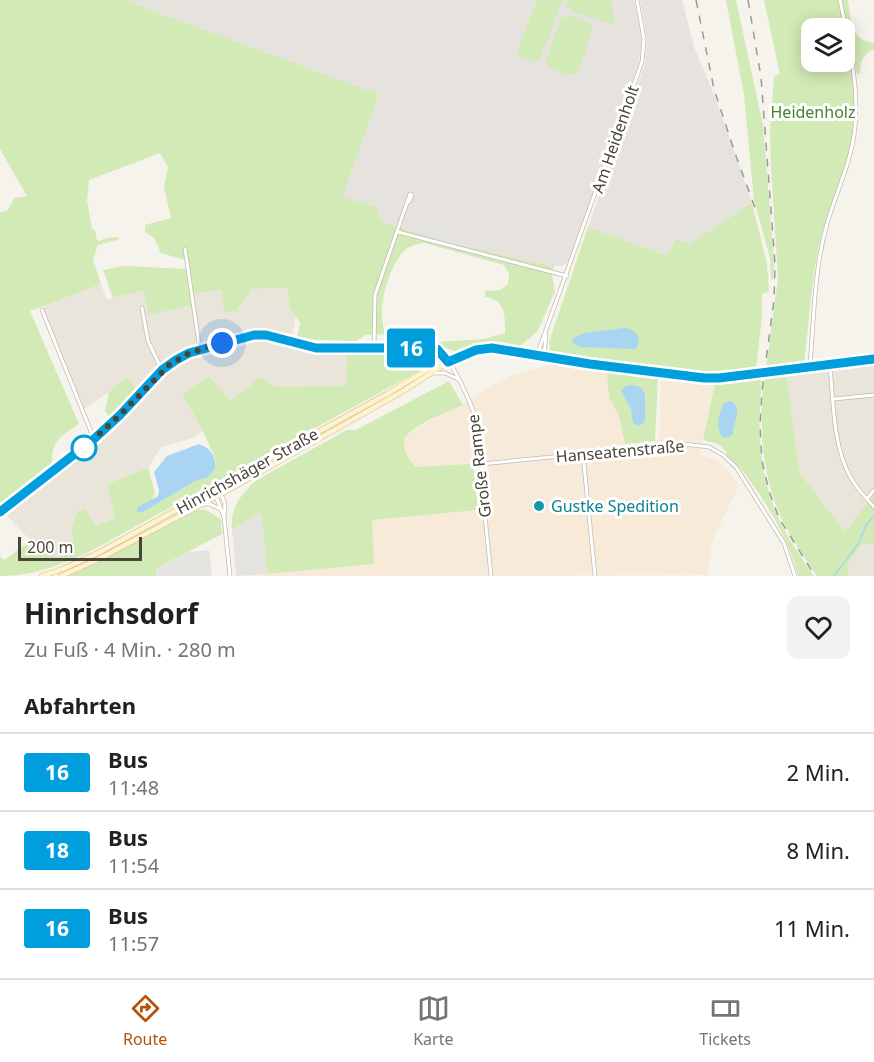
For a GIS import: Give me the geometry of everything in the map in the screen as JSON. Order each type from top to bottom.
[{"type":"main road","name":"Hinrichshäger Straße","points":[[42,576],[90,557],[387,394],[433,366],[481,348],[704,378],[874,359]]},
{"type":"main road","name":"Hinrichshäger Straße","points":[[61,576],[97,560],[218,495],[434,373],[448,362]]},
{"type":"street","name":"Am Heidenholt","points":[[537,355],[642,62],[644,39],[637,0]]},
{"type":"street","points":[[810,367],[821,250],[827,224],[849,159],[855,129],[855,73],[840,0]]},
{"type":"street","points":[[375,349],[375,295],[411,195]]},
{"type":"street","points":[[398,232],[567,276]]},
{"type":"street","points":[[185,249],[200,350]]},
{"type":"street","points":[[142,308],[148,341],[162,370]]},
{"type":"street","points":[[42,310],[94,439]]},
{"type":"street","name":"Am Heidenholt","points":[[544,356],[546,333]]},
{"type":"street","points":[[0,512],[94,439],[162,370],[183,356],[200,350],[254,335],[266,335],[316,348],[429,348],[441,352],[448,362]]},
{"type":"street","points":[[429,348],[434,354],[433,366]]},
{"type":"street","name":"Große Rampe","points":[[448,362],[469,399],[475,417],[491,576]]},
{"type":"street","points":[[830,364],[842,458],[850,478],[874,507]]},
{"type":"street","points":[[434,373],[446,373],[458,379]]},
{"type":"street","points":[[834,399],[874,395]]},
{"type":"street","name":"Hanseatenstraße","points":[[481,464],[684,444],[699,445],[716,451],[736,467],[777,529],[790,556],[795,576]]},
{"type":"street","points":[[583,454],[595,576]]},
{"type":"street","points":[[215,488],[224,517]]},
{"type":"street","points":[[867,499],[874,490]]},
{"type":"street","points":[[218,495],[225,503],[224,517],[230,576]]},
{"type":"street","points":[[199,505],[210,504],[221,509]]},
{"type":"shaded area","points":[[124,0],[634,0],[641,48],[639,62],[569,261],[561,266],[554,266],[473,249],[418,234],[381,222],[375,206],[341,197],[379,94]]},
{"type":"shaded area","points":[[640,0],[682,0],[694,47],[717,102],[752,203],[667,256],[588,227],[645,64],[647,39]]},
{"type":"shaded area","points":[[424,217],[477,236],[473,249],[418,234]]},
{"type":"shaded area","points":[[101,284],[107,300],[144,289],[148,315],[194,304],[192,294],[221,290],[224,312],[236,311],[252,289],[289,288],[289,306],[296,315],[290,346],[318,353],[347,354],[346,386],[275,387],[231,401],[182,394],[203,431],[193,438],[161,447],[148,468],[107,484],[115,518],[96,526],[85,508],[72,527],[73,549],[62,557],[48,555],[5,513],[99,438],[143,395],[126,377],[83,410],[43,309],[45,305]]},
{"type":"shaded area","points":[[874,354],[874,489],[870,493],[864,493],[868,502],[845,533],[799,472],[786,366]]},
{"type":"shaded area","points":[[556,364],[598,369],[607,373],[609,398],[619,415],[625,444],[659,441],[661,377],[715,384],[700,454],[717,461],[728,470],[739,485],[712,542],[707,575],[247,576],[374,564],[372,520],[492,509],[486,466],[416,467],[404,450],[404,441],[408,434],[515,374]]},
{"type":"shaded area","points":[[261,513],[267,574],[236,576],[232,529]]},
{"type":"shaded area","points":[[874,544],[874,576],[849,576],[847,565],[861,545]]},
{"type":"shaded area","points":[[209,550],[212,576],[156,576],[156,570],[189,552]]},
{"type":"green space","points":[[0,0],[124,0],[379,94],[342,197],[375,206],[382,222],[467,247],[554,266],[552,274],[555,292],[537,332],[520,346],[490,343],[453,351],[436,342],[484,339],[505,333],[503,309],[497,301],[485,297],[485,291],[500,290],[508,284],[509,274],[504,265],[424,243],[405,250],[392,269],[383,303],[382,315],[386,334],[366,335],[356,341],[297,339],[300,323],[289,306],[288,288],[252,289],[236,311],[224,312],[221,290],[192,294],[190,295],[192,305],[148,315],[144,290],[113,298],[103,270],[124,266],[187,269],[185,260],[161,253],[154,238],[145,232],[145,225],[171,218],[164,187],[168,167],[160,153],[89,180],[87,200],[92,229],[95,230],[97,240],[118,237],[120,239],[98,245],[93,259],[101,284],[30,311],[79,424],[56,443],[52,462],[0,503],[0,213],[8,210],[14,198],[27,196],[0,149]]},
{"type":"green space","points":[[537,0],[563,0],[540,59],[535,62],[519,57],[517,52]]},
{"type":"green space","points":[[568,0],[611,0],[615,25],[574,12],[566,6]]},
{"type":"green space","points":[[726,0],[736,0],[763,125],[774,262],[773,280],[771,279],[770,258],[754,200],[744,95]]},
{"type":"green space","name":"Heidenholz","points":[[764,0],[839,0],[842,18],[801,18],[801,72],[851,72],[854,109],[848,157],[819,245],[804,363],[766,369],[778,278],[770,132],[774,77],[780,74]]},
{"type":"green space","points":[[842,0],[848,0],[850,18],[846,18]]},
{"type":"green space","points":[[570,15],[591,24],[592,30],[579,70],[571,75],[550,69],[546,61],[561,18]]},
{"type":"green space","points":[[855,31],[860,38],[874,43],[874,49],[862,59],[860,74],[857,74]]},
{"type":"green space","points":[[752,203],[767,264],[769,292],[762,294],[756,370],[693,375],[599,363],[550,351],[549,342],[588,227],[667,256],[676,239],[689,244]]},
{"type":"green space","points":[[398,352],[398,354],[412,354],[412,352],[428,352],[431,355],[430,365],[89,552],[46,569],[12,576],[0,576],[0,556],[4,560],[31,541],[48,555],[62,557],[73,549],[72,527],[78,511],[85,508],[96,526],[115,518],[107,484],[148,468],[155,492],[152,500],[138,507],[143,512],[195,481],[208,477],[215,458],[182,394],[209,377],[231,401],[261,377],[275,387],[346,386],[347,354]]},
{"type":"green space","points":[[607,373],[658,377],[655,441],[625,444],[619,415],[609,398]]},
{"type":"green space","points":[[787,375],[799,472],[845,532],[874,494],[874,544],[861,545],[847,565],[849,576],[817,576],[787,528],[770,486],[762,432],[764,377]]},
{"type":"green space","points":[[126,377],[138,390],[111,419],[105,411],[109,392]]},
{"type":"green space","points":[[762,377],[760,432],[767,486],[784,528],[814,576],[798,576],[780,528],[748,478],[718,444],[703,440],[715,384]]},
{"type":"green space","points":[[449,381],[463,405],[413,430],[405,438],[404,447],[407,456],[416,467],[473,464],[478,510],[372,520],[374,564],[267,574],[261,513],[232,529],[235,508],[250,486],[255,481],[347,430],[356,430]]},
{"type":"green space","points":[[195,510],[206,510],[221,519],[222,534],[156,569],[156,576],[68,576],[98,563]]},
{"type":"water","points":[[624,328],[632,330],[639,339],[635,349],[579,347],[572,342],[572,339],[584,333]]},
{"type":"water","points":[[626,386],[640,387],[645,393],[645,422],[639,426],[633,423],[631,409],[621,391]]},
{"type":"water","points":[[731,401],[737,408],[737,415],[733,434],[727,438],[722,437],[720,433],[718,420],[724,403]]},
{"type":"water","points":[[199,444],[209,450],[214,459],[215,468],[208,477],[195,481],[143,512],[137,512],[138,507],[158,496],[159,490],[154,472],[167,456]]},
{"type":"waterway","points":[[834,576],[859,543],[866,525],[874,516]]},
{"type":"railway","points":[[696,0],[714,89],[755,208]]},
{"type":"railway","points":[[748,0],[761,77],[775,264],[774,300],[762,391],[760,426],[762,461],[769,491],[779,518],[815,576]]},
{"type":"bus line","name":"16","points":[[0,512],[94,439],[155,377],[176,360],[189,353],[250,335],[266,335],[316,348],[437,349],[448,362],[470,351],[492,348],[590,364],[704,378],[874,359]]},
{"type":"place","name":"Gustke Spedition","points":[[539,506]]},
{"type":"route","points":[[84,448],[169,365],[189,353],[222,343]]}]
